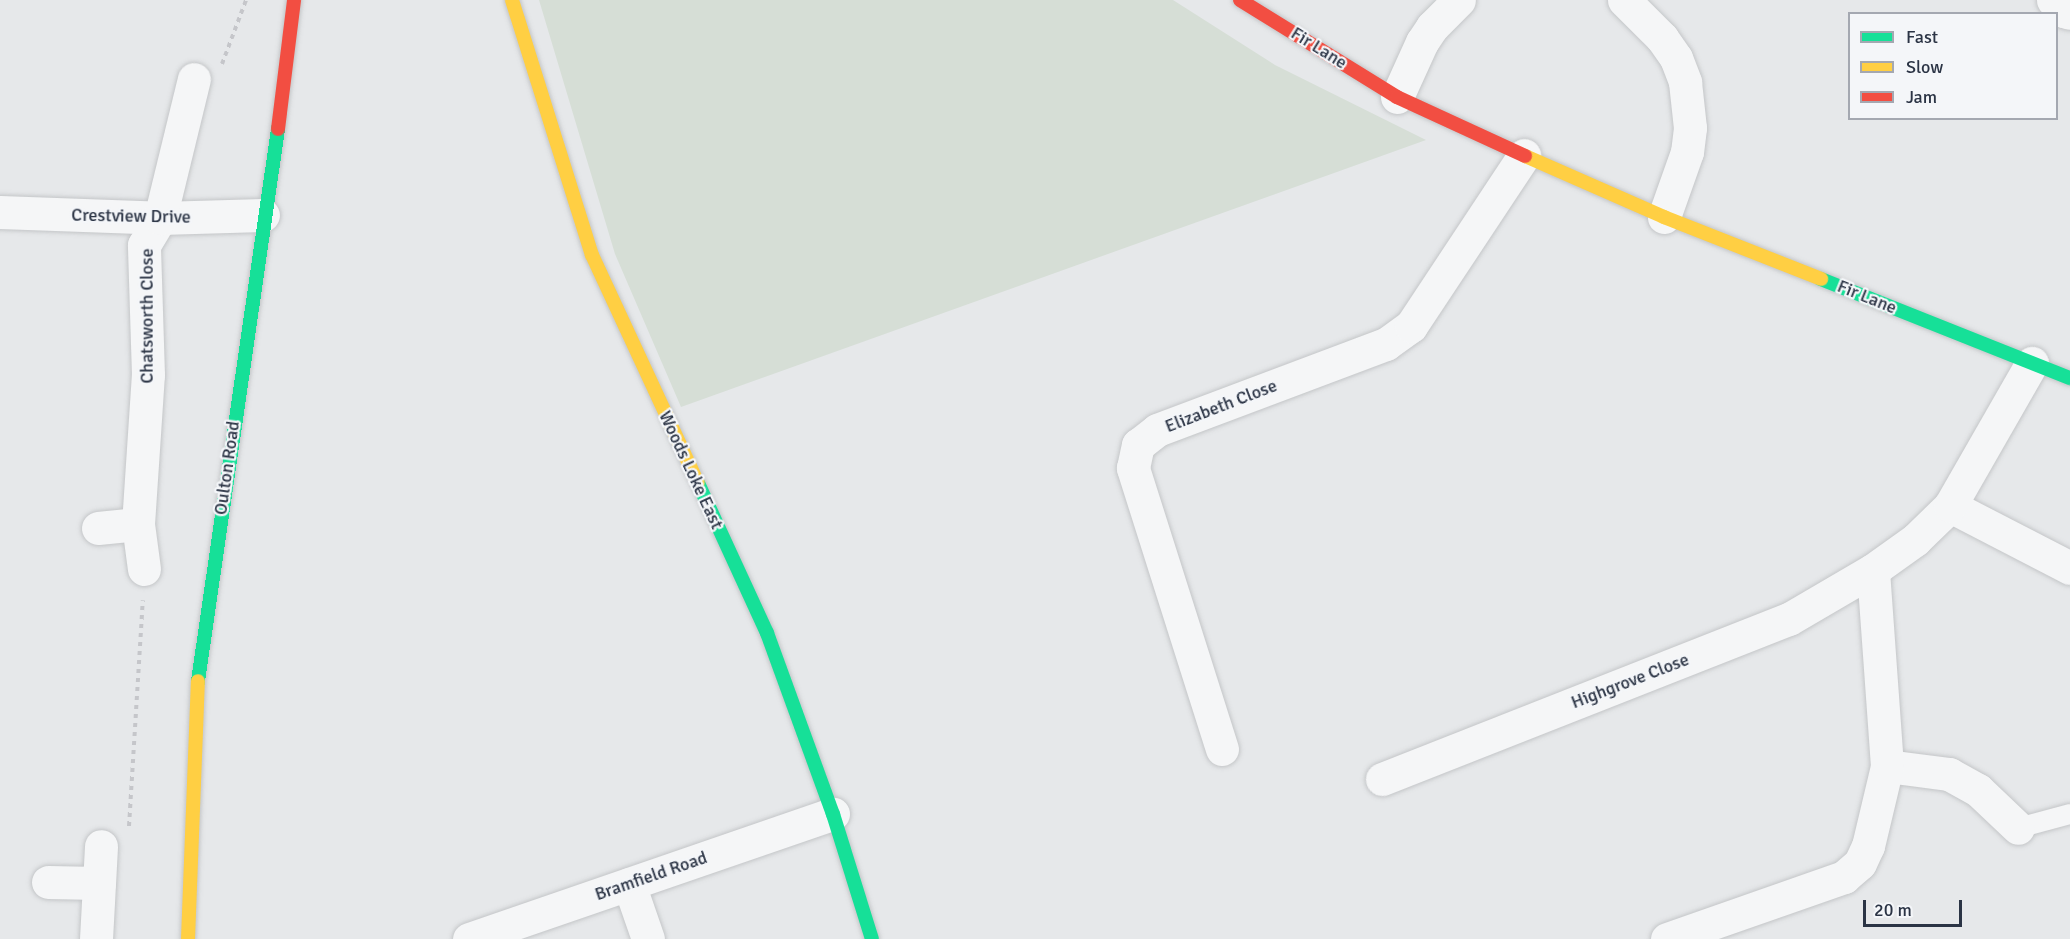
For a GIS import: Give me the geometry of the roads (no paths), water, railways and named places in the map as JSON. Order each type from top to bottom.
[{"type":"street","name":"Oulton Road","points":[[188,939],[198,674],[263,215],[285,85],[294,0]]},
{"type":"street","name":"Woods Loke East","points":[[512,0],[592,255],[767,633],[833,814],[872,939]]},
{"type":"street","name":"Fir Lane","points":[[1240,0],[1397,97],[1524,155],[1664,217],[2070,378]]},
{"type":"street","points":[[1397,97],[1422,42],[1459,0]]},
{"type":"street","points":[[1624,0],[1662,38],[1676,58],[1685,82],[1690,128],[1687,152],[1664,217]]},
{"type":"street","points":[[2053,0],[2064,11],[2070,13]]},
{"type":"street","name":"Chatsworth Close","points":[[144,569],[138,524],[148,375],[144,246],[160,218],[194,79]]},
{"type":"street","name":"Elizabeth Close","points":[[1222,749],[1133,468],[1138,445],[1157,430],[1386,344],[1411,326],[1524,155]]},
{"type":"street","name":"Crestview Drive","points":[[0,212],[160,218],[263,215]]},
{"type":"street","name":"Highgrove Close","points":[[1382,779],[1789,619],[1873,570],[1915,540],[1950,506],[2032,363]]},
{"type":"street","points":[[1950,506],[2070,568]]},
{"type":"street","points":[[98,528],[138,524]]},
{"type":"street","points":[[1668,939],[1844,877],[1860,863],[1868,846],[1887,766],[1873,570]]},
{"type":"street","points":[[1887,766],[1949,774],[1978,790],[2018,828]]},
{"type":"street","name":"Bramfield Road","points":[[469,939],[833,814]]},
{"type":"street","points":[[96,939],[101,846]]},
{"type":"street","points":[[48,882],[99,883]]},
{"type":"street","points":[[629,884],[648,939]]},
{"type":"lane","points":[[2018,828],[2070,814]]}]
